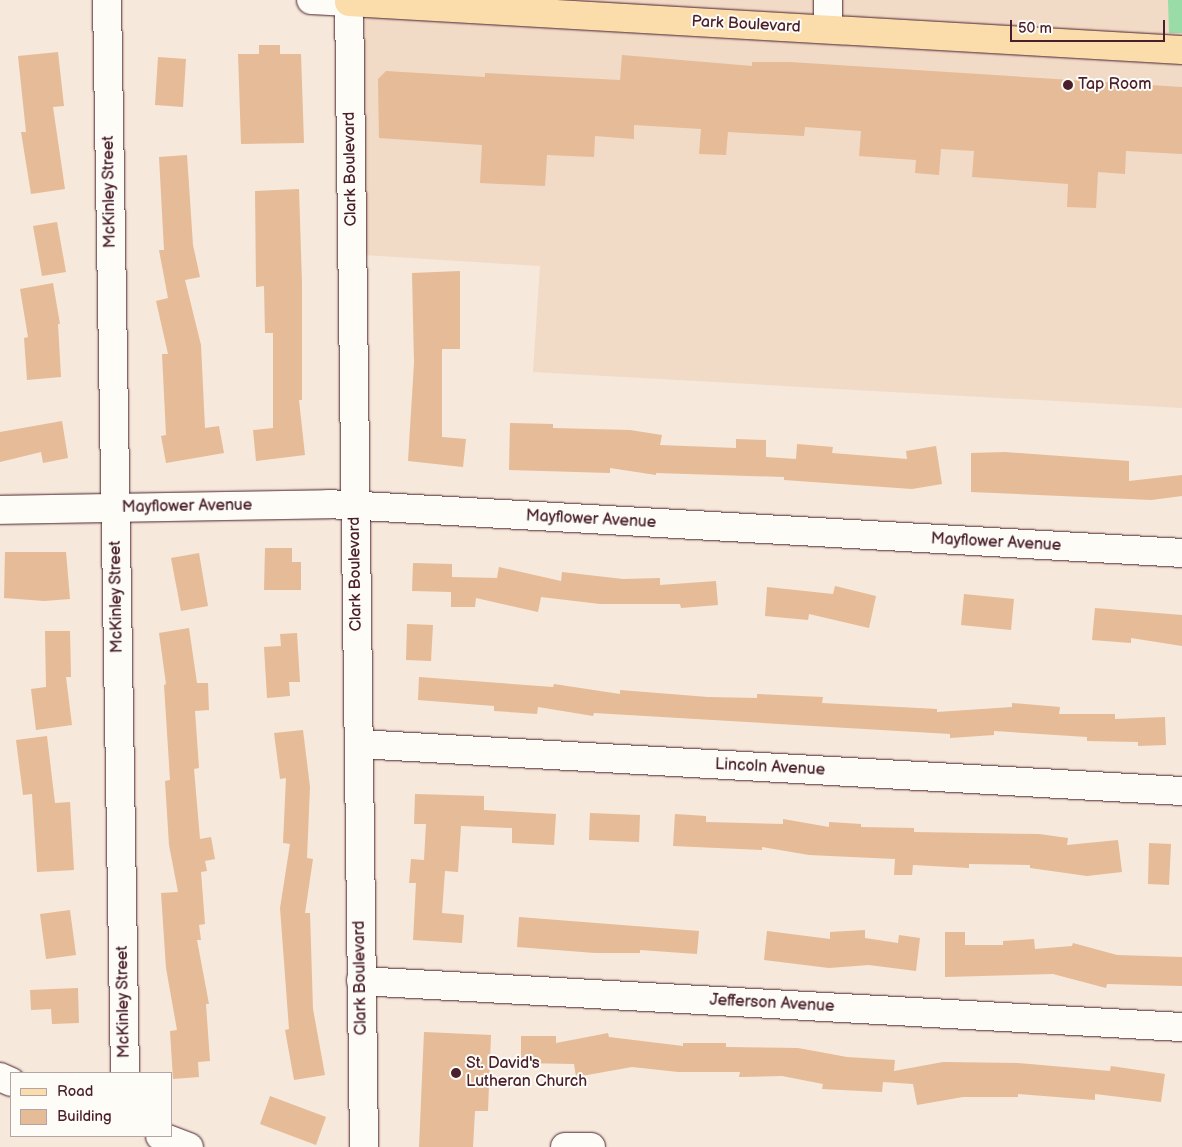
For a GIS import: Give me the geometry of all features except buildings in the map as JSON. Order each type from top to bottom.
[{"type":"main road","name":"Park Boulevard","points":[[349,1],[590,8],[828,30],[1182,50]]},
{"type":"street","name":"McKinley Street","points":[[107,0],[125,1072]]},
{"type":"street","name":"Park Boulevard","points":[[311,0],[349,1]]},
{"type":"street","points":[[828,0],[828,30]]},
{"type":"street","name":"Clark Boulevard","points":[[349,1],[364,1147]]},
{"type":"street","name":"Mayflower Avenue","points":[[0,510],[328,504],[1182,553]]},
{"type":"street","name":"Lincoln Avenue","points":[[358,744],[1182,791]]},
{"type":"street","name":"Jefferson Avenue","points":[[361,981],[1182,1028]]},
{"type":"street","points":[[163,1137],[189,1147]]},
{"type":"street","points":[[565,1147],[591,1147]]},
{"type":"shaded area","points":[[364,0],[1182,0],[1182,408],[533,372],[540,266],[364,255]]},
{"type":"green space","points":[[1168,0],[1182,0],[1182,33],[1169,33]]},
{"type":"place","name":"Tap Room","points":[[1068,85]]},
{"type":"place","name":"St. David's Lutheran Church","points":[[456,1073]]}]
